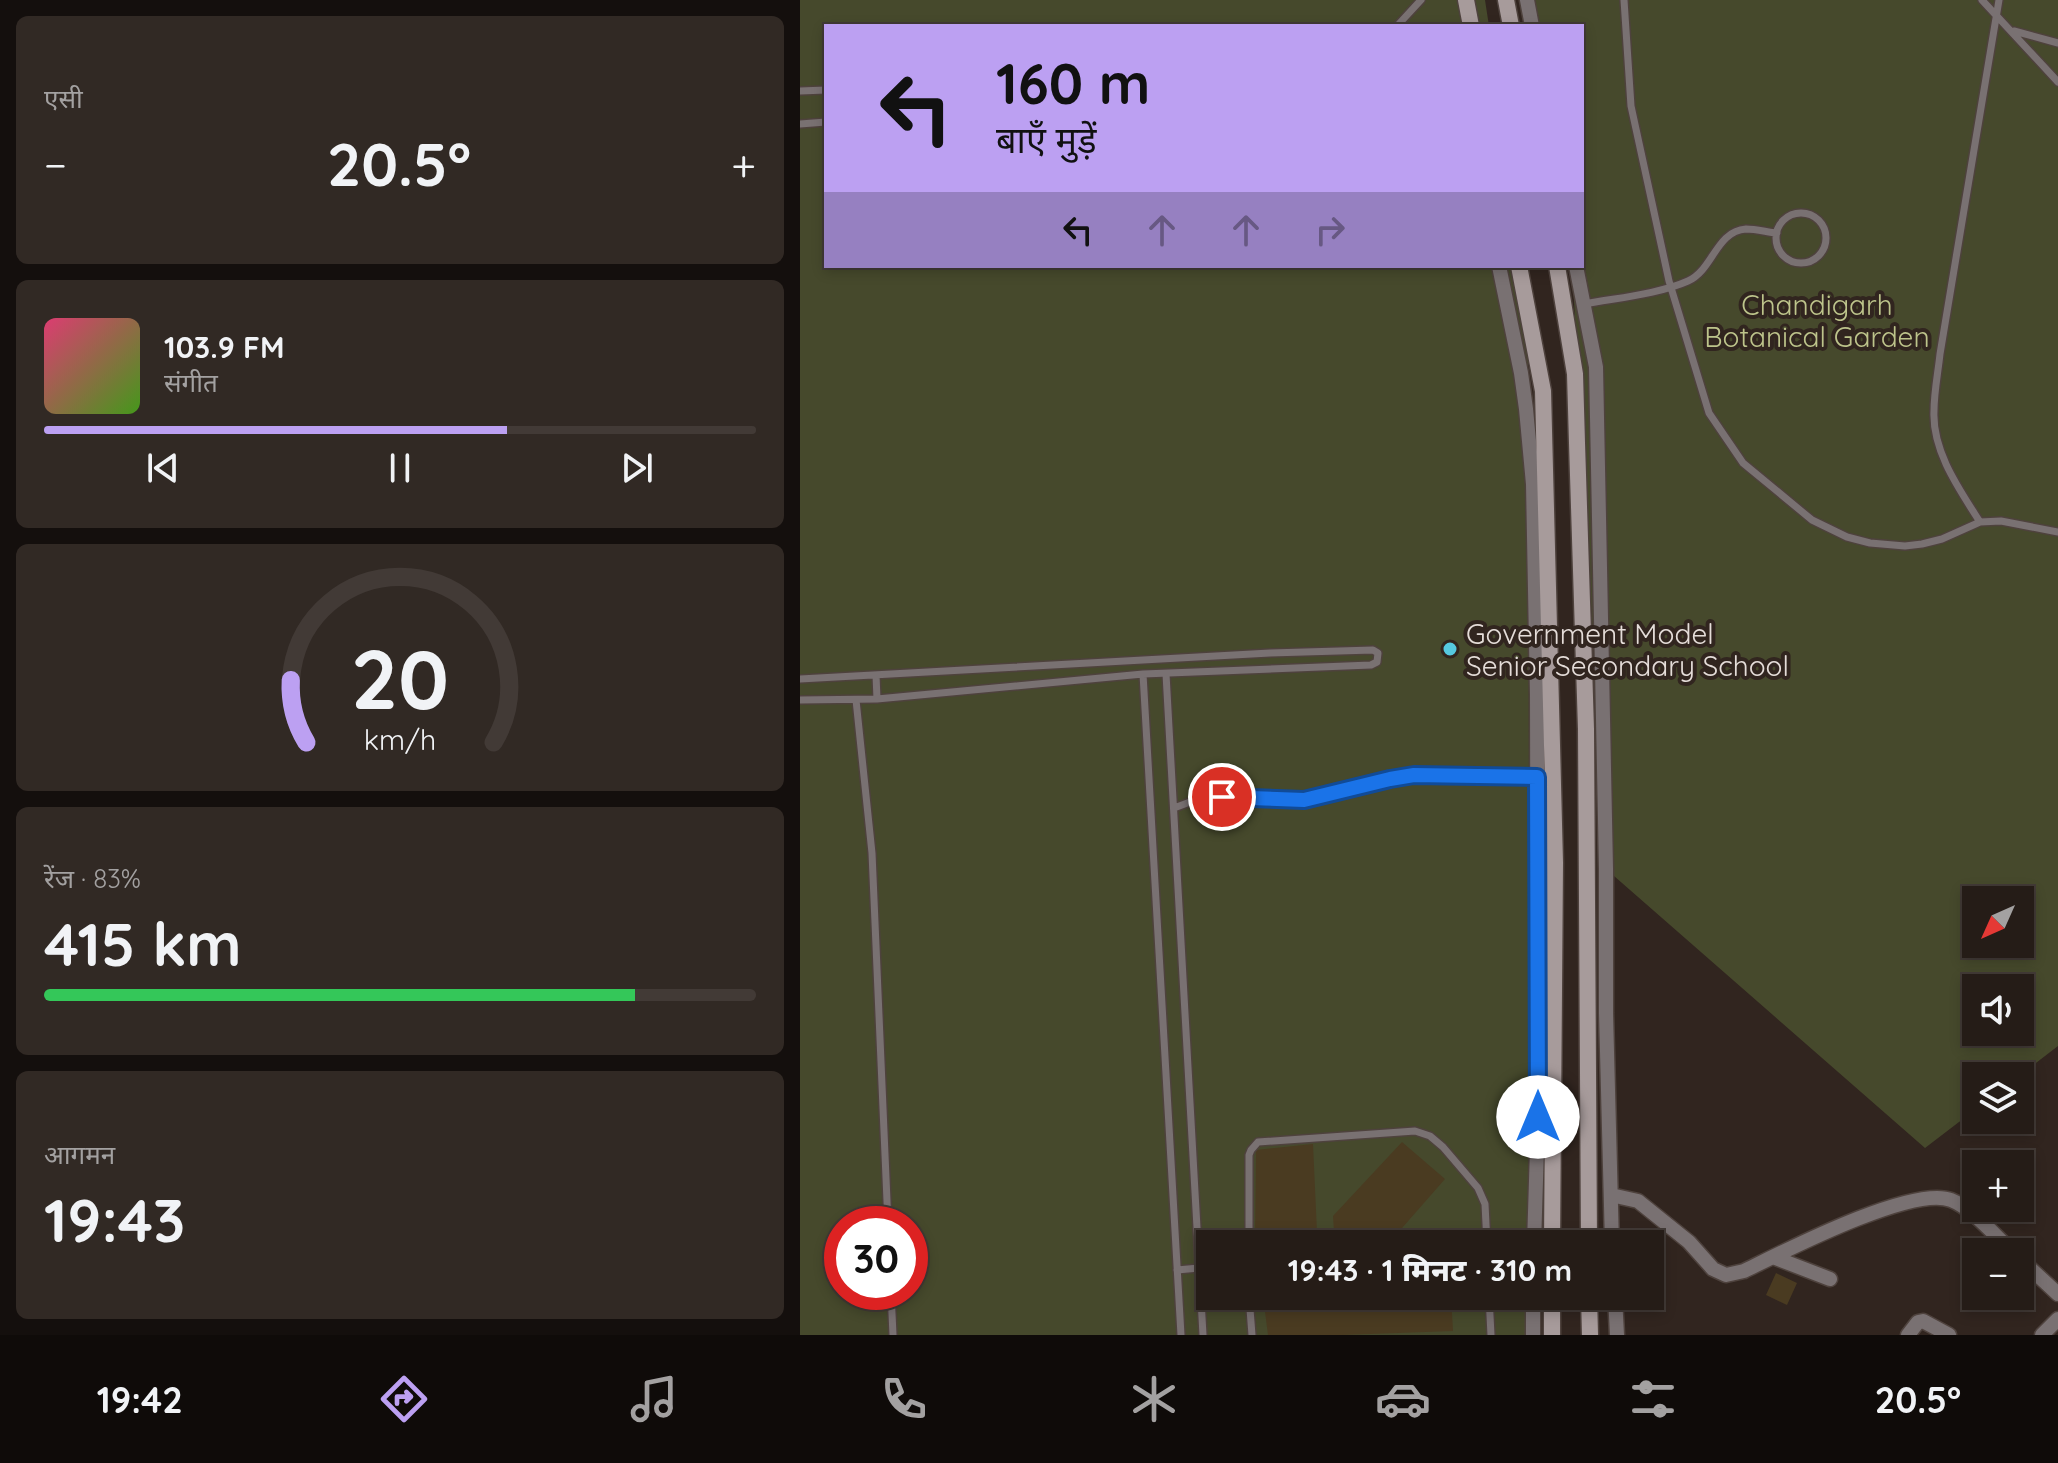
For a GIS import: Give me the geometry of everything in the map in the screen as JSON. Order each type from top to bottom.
[{"type":"main road","points":[[1466,0],[1471,24]]},
{"type":"main road","points":[[1506,0],[1511,24]]},
{"type":"main road","points":[[1519,268],[1543,391],[1545,778],[1555,863],[1552,1230]]},
{"type":"main road","points":[[1557,268],[1575,374],[1586,729],[1589,1230]]},
{"type":"main road","points":[[1552,1310],[1552,1335]]},
{"type":"main road","points":[[1589,1310],[1590,1335]]},
{"type":"street","points":[[1527,0],[1532,24]]},
{"type":"street","points":[[1499,268],[1521,373],[1533,484],[1545,778],[1534,1230]]},
{"type":"street","points":[[1576,268],[1596,367],[1612,1230]]},
{"type":"street","points":[[1611,1195],[1638,1201],[1689,1242],[1713,1269],[1726,1275],[1744,1271],[1857,1219],[1936,1198],[1952,1201],[1969,1212],[1998,1238]]},
{"type":"street","points":[[1773,1257],[1830,1279]]},
{"type":"street","points":[[2034,1272],[2058,1294]]},
{"type":"street","points":[[1533,1310],[1533,1335]]},
{"type":"street","points":[[1616,1310],[1617,1335]]},
{"type":"street","points":[[2042,1335],[2058,1319]]},
{"type":"street","points":[[1908,1335],[1918,1322],[1923,1321],[1949,1335]]},
{"type":"lane","points":[[1399,24],[1421,0]]},
{"type":"lane","points":[[1624,0],[1631,106],[1671,287],[1709,413],[1743,463],[1812,520],[1847,537],[1870,543],[1922,544],[1942,539],[1980,522],[2001,521],[2058,532]]},
{"type":"lane","points":[[1982,0],[2058,82]]},
{"type":"lane","points":[[1980,522],[1954,481],[1936,439],[1933,413],[1999,0]]},
{"type":"lane","points":[[2012,31],[2058,43]]},
{"type":"lane","points":[[800,91],[824,90]]},
{"type":"lane","points":[[800,124],[824,122]]},
{"type":"lane","points":[[1802,213],[1818,220],[1826,235],[1826,243],[1818,257],[1796,263],[1778,248],[1777,233],[1786,218],[1802,213]]},
{"type":"lane","points":[[1584,304],[1671,287],[1692,279],[1702,272],[1725,238],[1735,232],[1746,229],[1777,233]]},
{"type":"lane","points":[[800,679],[1270,653],[1373,650],[1378,653],[1377,662],[1371,665],[1143,674],[877,699],[800,700]]},
{"type":"lane","points":[[1143,674],[1181,1335]]},
{"type":"lane","points":[[1166,674],[1197,1230]]},
{"type":"lane","points":[[876,675],[877,699]]},
{"type":"lane","points":[[856,700],[872,853],[887,1206]]},
{"type":"lane","points":[[1174,808],[1211,797],[1304,800],[1414,775],[1545,778]]},
{"type":"lane","points":[[1249,1230],[1249,1155],[1258,1142],[1415,1131],[1430,1136],[1443,1147],[1478,1188],[1485,1204],[1486,1230]]},
{"type":"lane","points":[[1177,1270],[1196,1268]]},
{"type":"lane","points":[[892,1310],[893,1335]]},
{"type":"lane","points":[[1202,1310],[1203,1335]]},
{"type":"lane","points":[[1250,1310],[1252,1335]]},
{"type":"lane","points":[[1490,1310],[1491,1335]]},
{"type":"green space","points":[[800,0],[1485,0],[1489,24],[824,24],[824,268],[1522,268],[1528,326],[1530,1230],[1196,1230],[1196,1310],[1530,1310],[1530,1335],[800,1335]]},
{"type":"green space","name":"Chandigarh Botanical Garden","points":[[1527,0],[2058,0],[2058,1046],[2034,1064],[2034,1062],[1962,1062],[1962,1120],[1925,1148],[1606,869],[1572,268],[1584,268],[1584,24],[1532,24]]},
{"type":"building","points":[[1402,1142],[1445,1179],[1400,1230],[1334,1230],[1333,1216]]},
{"type":"building","points":[[1313,1144],[1317,1230],[1255,1230],[1256,1150]]},
{"type":"building","points":[[1776,1273],[1797,1283],[1787,1305],[1766,1295]]},
{"type":"building","points":[[1265,1310],[1452,1310],[1453,1331],[1268,1335]]},
{"type":"place","name":"Government Model Senior Secondary School","points":[[1450,649]]},
{"type":"route","points":[[1222,797],[1304,800],[1414,775],[1537,777],[1538,1117]]}]
